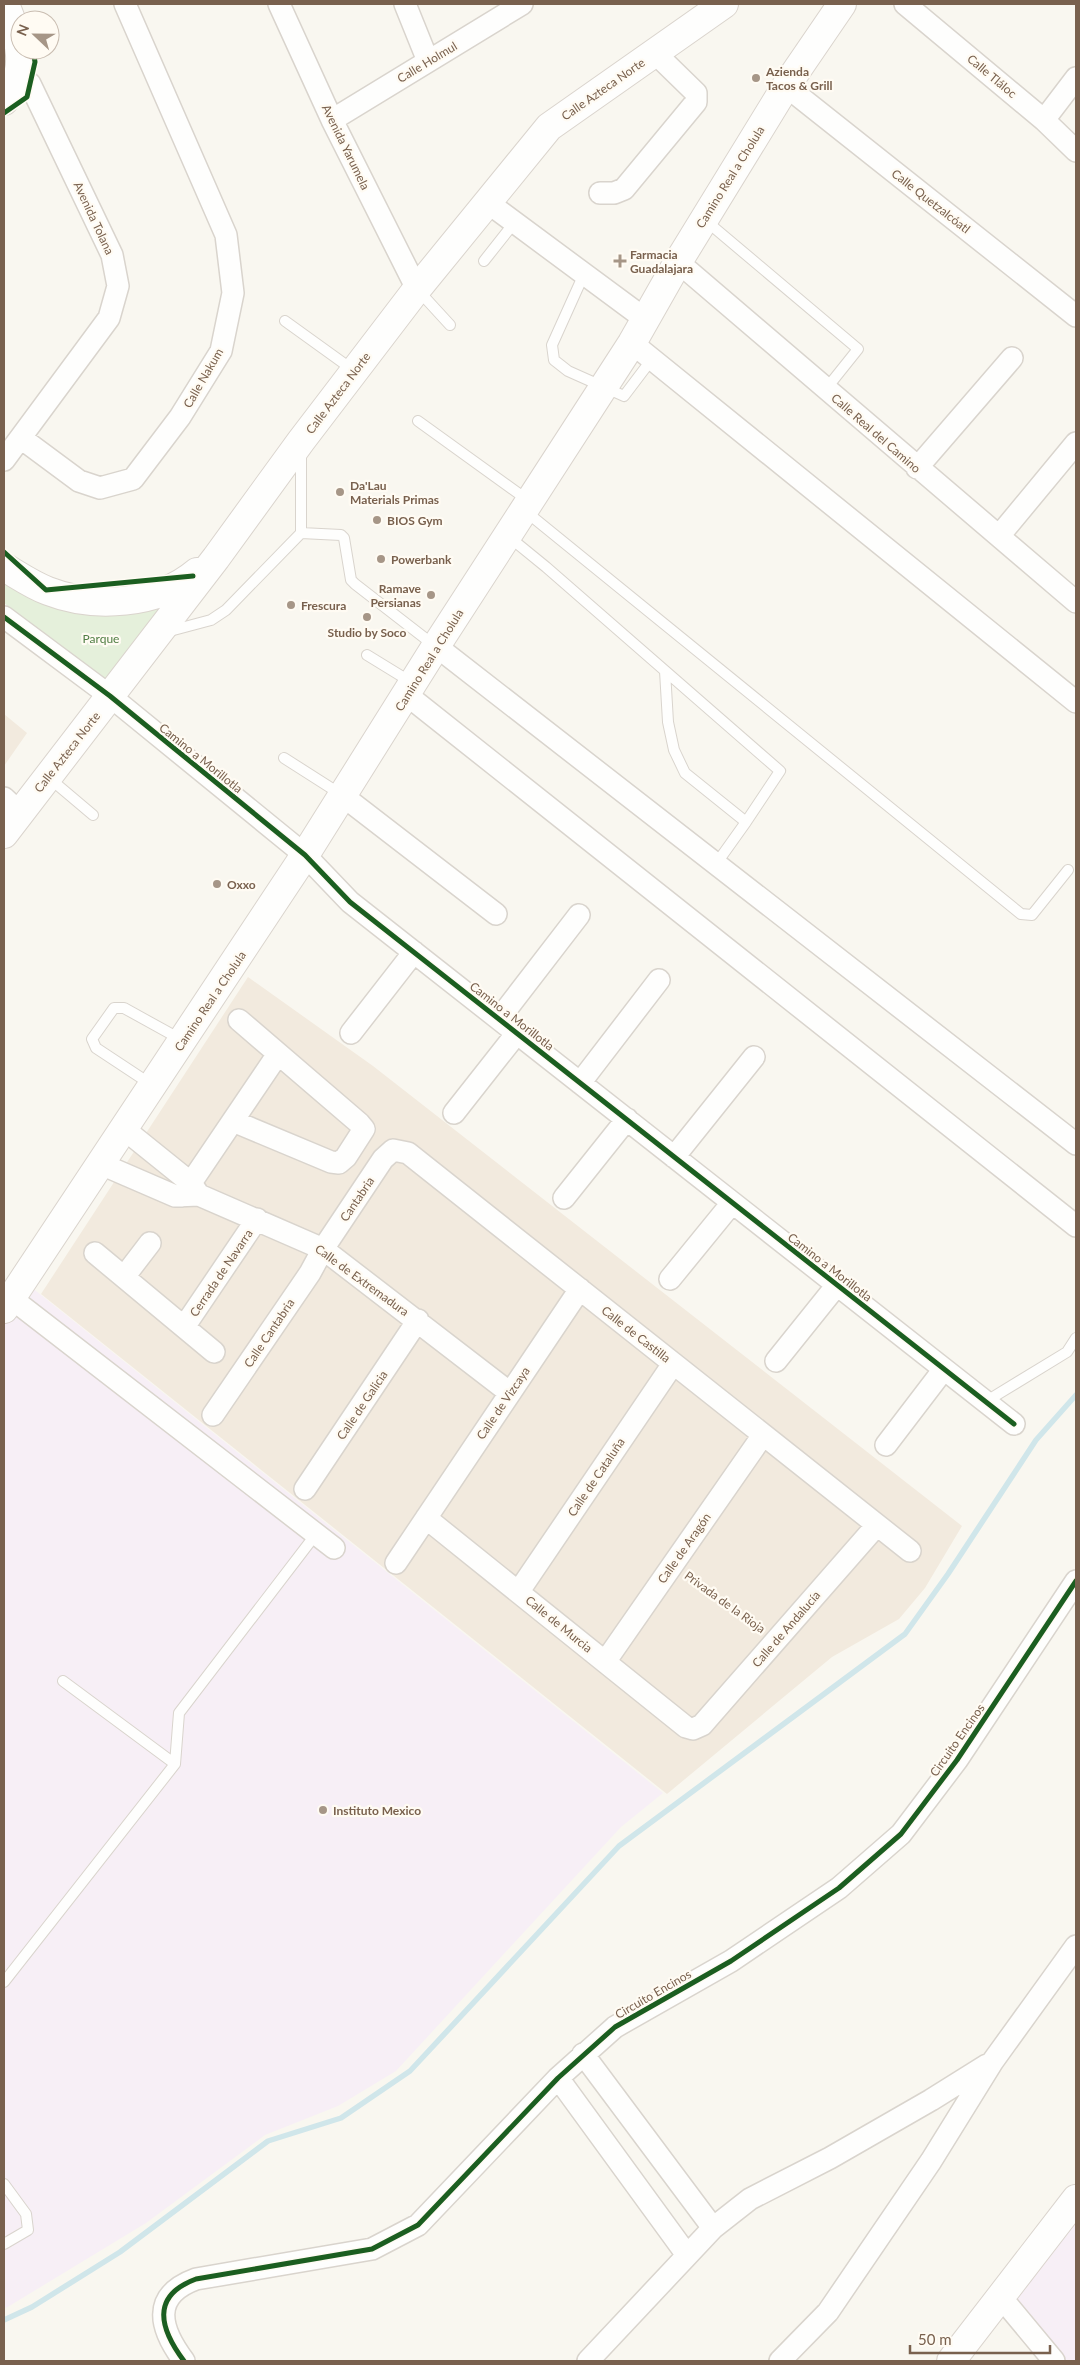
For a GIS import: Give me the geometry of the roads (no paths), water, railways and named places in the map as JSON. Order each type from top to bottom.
[{"type":"main road","points":[[4,100],[12,91],[20,74],[15,30],[5,4]]},
{"type":"main road","name":"Calle Azteca Norte","points":[[4,834],[12,805],[48,777],[155,635],[216,558],[301,441],[417,289],[549,127],[724,4]]},
{"type":"main road","name":"Camino Real a Cholula","points":[[7,1304],[306,855],[436,646],[603,388],[642,351],[645,319],[786,86],[842,4]]},
{"type":"main road","points":[[4,567],[46,590],[83,600],[107,601],[150,596],[169,591],[216,558]]},
{"type":"main road","points":[[951,2361],[1076,2199]]},
{"type":"street","name":"Calle Nakum","points":[[21,438],[79,481],[100,488],[133,478],[180,417],[221,350],[233,293],[226,234],[125,4]]},
{"type":"street","name":"Avenida Yarumela","points":[[279,4],[332,120],[417,289]]},
{"type":"street","points":[[405,4],[428,62]]},
{"type":"street","name":"Calle Holmul","points":[[332,120],[522,4]]},
{"type":"street","name":"Calle Tláloc","points":[[915,7],[1044,120],[1076,151]]},
{"type":"street","points":[[600,193],[614,193],[624,189],[696,102],[696,93],[655,53]]},
{"type":"street","name":"Avenida Tolana","points":[[4,460],[109,318],[118,286],[112,255],[30,84],[20,74]]},
{"type":"street","points":[[1044,120],[1076,78]]},
{"type":"street","name":"Calle Quetzalcóatl","points":[[786,86],[1075,312]]},
{"type":"street","points":[[487,202],[645,319]]},
{"type":"street","name":"Calle Real del Camino","points":[[678,262],[1076,602]]},
{"type":"street","points":[[642,351],[1076,702]]},
{"type":"street","points":[[918,468],[1012,358]]},
{"type":"street","points":[[999,536],[1076,443]]},
{"type":"street","name":"Camino a Morillotla","points":[[4,616],[110,696],[306,855],[350,902],[1014,1424]]},
{"type":"street","points":[[436,646],[1076,1144]]},
{"type":"street","points":[[410,690],[1076,1226]]},
{"type":"street","points":[[344,796],[496,914]]},
{"type":"street","points":[[499,1020],[579,915]]},
{"type":"street","points":[[351,1033],[414,952]]},
{"type":"street","points":[[580,1083],[659,980]]},
{"type":"street","points":[[233,1121],[331,1162],[339,1163],[360,1137],[364,1129],[239,1020]]},
{"type":"street","points":[[454,1113],[517,1033]]},
{"type":"street","points":[[190,1192],[233,1121],[278,1054]]},
{"type":"street","points":[[674,1157],[754,1057]]},
{"type":"street","points":[[564,1198],[627,1119]]},
{"type":"street","name":"Calle de Extremadura","points":[[124,1129],[169,1167],[190,1192],[257,1219],[323,1249],[418,1320],[510,1393]]},
{"type":"street","name":"Cantabria","points":[[323,1249],[383,1159],[393,1150]]},
{"type":"street","name":"Calle de Castilla","points":[[393,1150],[408,1153],[910,1551]]},
{"type":"street","name":"Calle de Extremadura","points":[[101,1164],[175,1196],[190,1192]]},
{"type":"street","points":[[157,1188],[169,1167]]},
{"type":"street","points":[[670,1279],[732,1203]]},
{"type":"street","name":"Cerrada de Navarra","points":[[184,1327],[257,1219]]},
{"type":"street","points":[[124,1277],[150,1243]]},
{"type":"street","name":"Calle Cantabria","points":[[213,1415],[310,1273],[323,1249]]},
{"type":"street","name":"Cerrada de Navarra","points":[[94,1253],[214,1352]]},
{"type":"street","points":[[776,1361],[837,1285]]},
{"type":"street","name":"Calle de Vizcaya","points":[[396,1563],[580,1290]]},
{"type":"street","points":[[7,1304],[334,1548]]},
{"type":"street","name":"Calle de Galicia","points":[[305,1489],[418,1320]]},
{"type":"street","name":"Calle de Cataluña","points":[[519,1591],[673,1364]]},
{"type":"street","points":[[886,1445],[944,1370]]},
{"type":"street","name":"Calle de Aragón","points":[[605,1662],[763,1435]]},
{"type":"street","name":"Calle de Murcia","points":[[426,1518],[686,1726],[694,1729]]},
{"type":"street","name":"Calle de Andalucía","points":[[694,1729],[702,1726],[877,1525]]},
{"type":"street","name":"Circuito Encinos","points":[[184,2361],[164,2328],[163,2311],[168,2297],[179,2286],[196,2280],[372,2250],[418,2225],[558,2078],[614,2027],[731,1961],[839,1888],[900,1834],[957,1760],[1076,1581]]},
{"type":"street","points":[[780,2361],[828,2312],[931,2161],[993,2061],[1076,1946]]},
{"type":"street","points":[[583,2054],[713,2228]]},
{"type":"street","points":[[588,2361],[713,2228],[750,2198],[830,2158],[923,2105],[993,2061]]},
{"type":"street","points":[[558,2078],[688,2255]]},
{"type":"street","points":[[1000,2296],[1054,2361]]},
{"type":"lane","points":[[704,220],[858,349],[826,389]]},
{"type":"lane","points":[[484,261],[514,223]]},
{"type":"lane","points":[[584,274],[552,344],[552,354],[554,360],[568,371],[603,388]]},
{"type":"lane","points":[[417,289],[450,325]]},
{"type":"lane","points":[[285,321],[354,371]]},
{"type":"lane","points":[[418,421],[527,506],[1021,914],[1032,915],[1068,870]]},
{"type":"lane","points":[[155,635],[211,620],[226,610],[301,533],[301,441]]},
{"type":"lane","points":[[301,533],[341,535],[344,538],[352,580],[355,584],[436,646]]},
{"type":"lane","points":[[508,535],[780,771],[716,864]]},
{"type":"lane","points":[[367,655],[410,690]]},
{"type":"lane","points":[[665,671],[668,722],[674,750],[685,773],[746,822]]},
{"type":"lane","points":[[284,758],[344,796]]},
{"type":"lane","points":[[48,777],[93,815]]},
{"type":"lane","points":[[153,1086],[96,1048],[92,1039],[114,1008],[124,1008],[183,1041]]},
{"type":"lane","points":[[985,1402],[1067,1352],[1076,1338]]},
{"type":"lane","points":[[4,1982],[175,1764],[178,1713],[316,1534]]},
{"type":"lane","points":[[63,1682],[175,1764]]},
{"type":"lane","points":[[4,2184],[26,2214],[28,2230],[4,2244]]},
{"type":"waterway","points":[[4,2320],[32,2307],[120,2252],[268,2141],[341,2118],[410,2071],[619,1846],[905,1634],[948,1574],[1036,1440],[1076,1395]]},
{"type":"place","name":"Azienda Tacos & Grill","points":[[756,78]]},
{"type":"place","name":"Farmacia Guadalajara","points":[[620,261]]},
{"type":"place","name":"Da'Lau Materials Primas","points":[[340,492]]},
{"type":"place","name":"BIOS Gym","points":[[377,520]]},
{"type":"place","name":"Powerbank","points":[[381,559]]},
{"type":"place","name":"Ramave Persianas","points":[[431,595]]},
{"type":"place","name":"Frescura","points":[[291,605]]},
{"type":"place","name":"Studio by Soco","points":[[367,617]]},
{"type":"place","name":"Oxxo","points":[[217,884]]},
{"type":"place","name":"Instituto Mexico","points":[[323,1810]]},
{"type":"park label","name":"Parque","points":[[101,638]]}]
